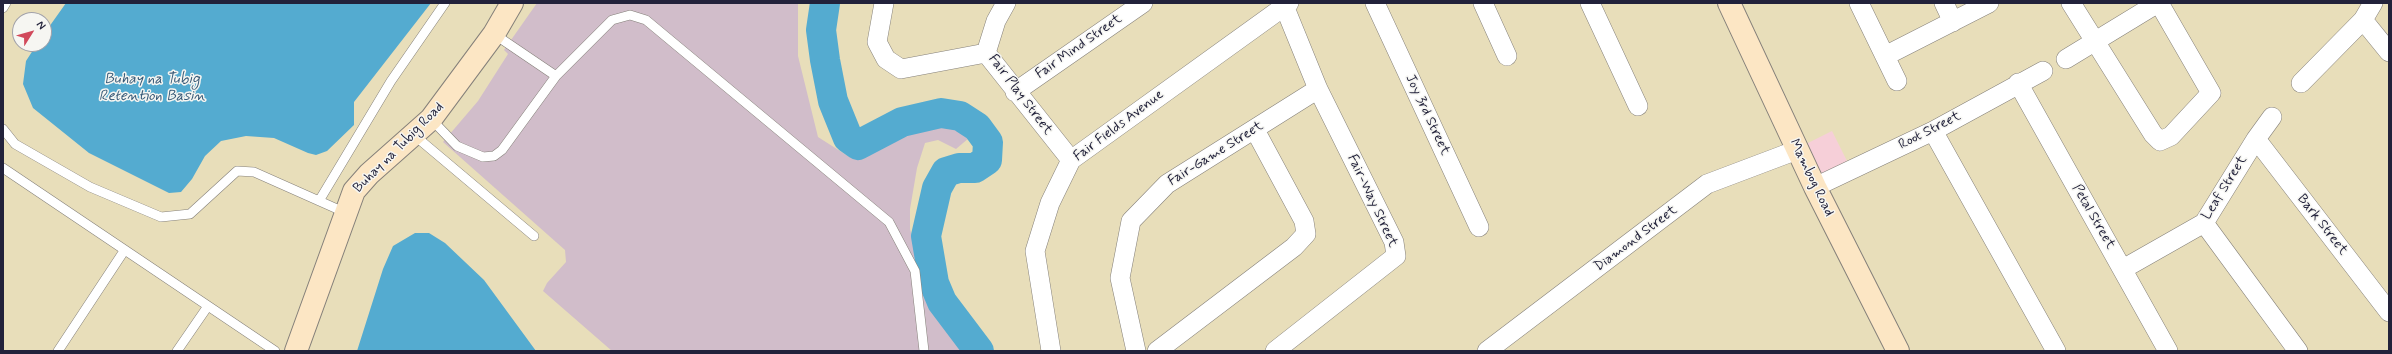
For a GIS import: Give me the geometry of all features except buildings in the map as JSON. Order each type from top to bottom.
[{"type":"main road","name":"Buhay na Tubig Road","points":[[296,351],[344,212],[354,191],[364,180],[431,119],[494,34],[512,3]]},
{"type":"main road","name":"Mambog Road","points":[[1729,3],[1815,187],[1898,351]]},
{"type":"street","points":[[884,3],[877,42],[886,60],[901,69],[986,53]]},
{"type":"street","name":"Fair Play Street","points":[[1006,3],[996,21],[986,53],[1015,92],[1072,160]]},
{"type":"street","name":"Fair Mind Street","points":[[1015,92],[1143,3]]},
{"type":"street","name":"Joy 3rd Street","points":[[1375,3],[1479,227]]},
{"type":"street","points":[[1483,3],[1507,56]]},
{"type":"street","points":[[1590,3],[1638,106]]},
{"type":"street","points":[[1859,3],[1897,81]]},
{"type":"street","points":[[1944,3],[1953,22]]},
{"type":"street","points":[[1885,56],[1990,3]]},
{"type":"street","points":[[2066,59],[2096,42],[2158,3],[2211,93],[2171,136],[2160,141],[2153,134],[2096,42],[2071,3]]},
{"type":"street","points":[[2301,83],[2363,20],[2373,3]]},
{"type":"street","name":"Fair-Way Street","points":[[1275,351],[1396,256],[1394,242],[1318,89],[1285,4]]},
{"type":"street","name":"Fair Fields Avenue","points":[[1051,351],[1035,251],[1050,203],[1072,160],[1285,4]]},
{"type":"street","points":[[2363,20],[2389,52]]},
{"type":"street","name":"Root Street","points":[[1815,187],[1933,131],[2043,71]]},
{"type":"street","name":"Petal Street","points":[[2018,84],[2168,351]]},
{"type":"street","name":"Fair-Game Street","points":[[1136,351],[1120,278],[1131,221],[1167,184],[1318,89]]},
{"type":"street","name":"Leaf Street","points":[[2123,269],[2204,223],[2272,116]]},
{"type":"street","points":[[1157,351],[1294,247],[1306,234],[1304,221],[1255,130]]},
{"type":"street","points":[[1933,131],[2056,351]]},
{"type":"street","name":"Bark Street","points":[[2256,139],[2389,312]]},
{"type":"street","name":"Diamond Street","points":[[1487,351],[1707,184],[1798,150]]},
{"type":"street","points":[[2204,223],[2298,351]]},
{"type":"lane","points":[[3,8],[6,3]]},
{"type":"lane","points":[[319,201],[392,81],[445,3]]},
{"type":"lane","points":[[431,119],[457,146],[483,157],[494,156],[502,150],[556,76],[612,20],[630,15],[646,20],[889,222],[915,271],[924,351]]},
{"type":"lane","points":[[494,34],[556,76]]},
{"type":"lane","points":[[3,129],[15,144],[90,187],[161,217],[190,214],[237,170],[254,172],[344,212]]},
{"type":"lane","points":[[414,135],[534,236]]},
{"type":"lane","points":[[3,168],[124,251],[275,351]]},
{"type":"lane","points":[[58,351],[124,251]]},
{"type":"lane","points":[[177,351],[208,306]]},
{"type":"shaded area","points":[[537,3],[798,3],[798,56],[818,137],[851,158],[906,129],[942,122],[969,138],[956,149],[938,140],[925,143],[917,168],[910,209],[910,229],[931,310],[965,351],[612,351],[543,291],[547,283],[566,262],[565,250],[443,142],[478,101],[508,54],[504,50]]},
{"type":"shaded area","points":[[1832,131],[1847,161],[1819,175],[1804,145]]},
{"type":"water","name":"Buhay na Tubig Retention Basin","points":[[66,3],[431,3],[354,102],[354,125],[327,151],[316,155],[274,138],[246,136],[221,141],[205,156],[192,179],[181,192],[169,193],[89,153],[33,108],[23,84],[26,61],[32,52],[52,52],[52,23]]},
{"type":"water","points":[[415,233],[429,233],[445,243],[484,280],[536,351],[357,351],[383,269],[393,246]]},
{"type":"waterway","points":[[825,3],[821,30],[825,60],[833,101],[848,138],[858,145],[902,122],[941,113],[960,116],[977,127],[988,142],[987,160],[975,168],[959,168],[946,172],[937,188],[926,236],[934,283],[942,302],[979,351]]}]
